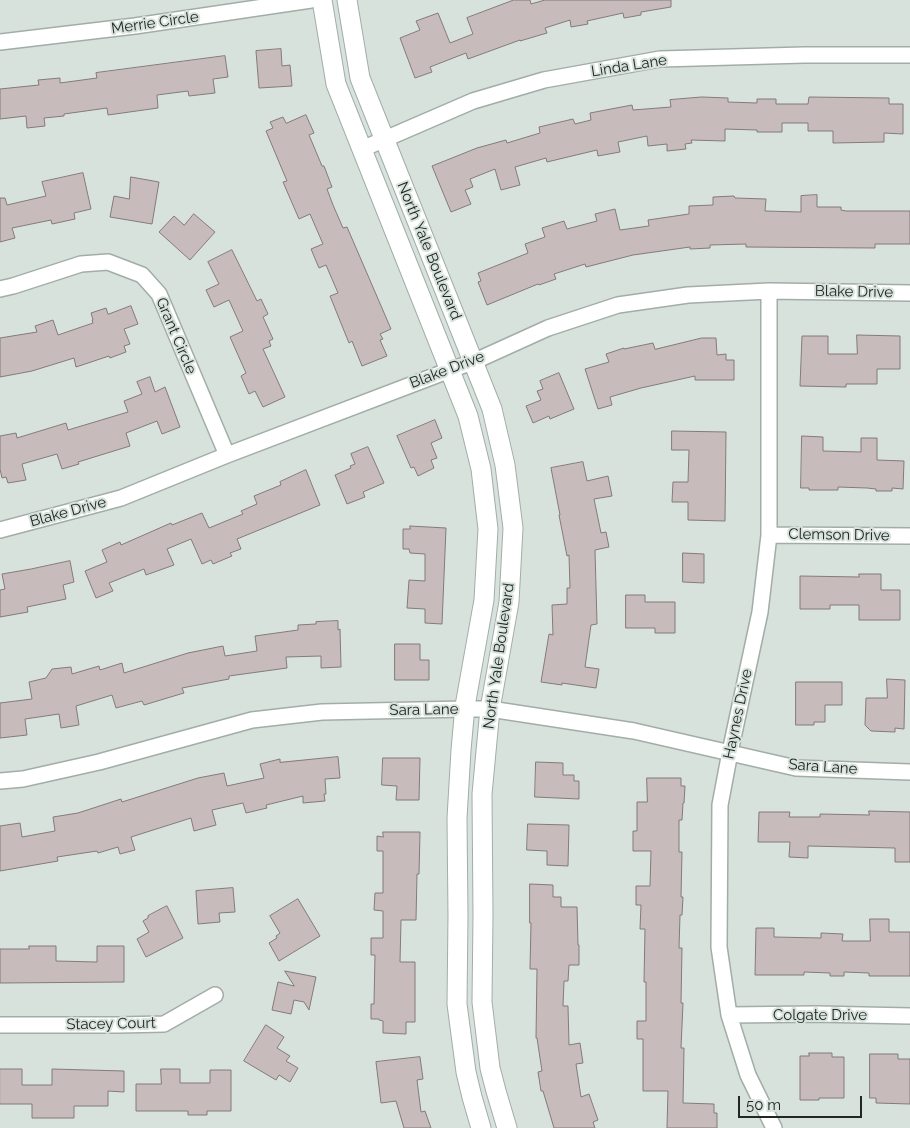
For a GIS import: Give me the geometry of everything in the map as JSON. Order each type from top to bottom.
[{"type":"street","name":"Merrie Circle","points":[[0,42],[135,26],[311,0]]},
{"type":"street","name":"North Yale Boulevard","points":[[322,0],[336,84],[468,416],[481,469],[488,529],[484,600],[465,709],[458,818],[458,1004],[466,1072],[481,1128]]},
{"type":"street","name":"North Yale Boulevard","points":[[347,0],[360,78],[492,409],[506,465],[513,528],[509,602],[490,709],[482,794],[482,1002],[490,1068],[507,1128]]},
{"type":"street","name":"Linda Lane","points":[[362,149],[473,101],[544,80],[660,59],[804,55],[910,55]]},
{"type":"street","name":"Grant Circle","points":[[0,289],[81,264],[108,262],[142,275],[159,294],[227,455]]},
{"type":"street","name":"Blake Drive","points":[[0,530],[121,498],[227,455],[473,362],[548,328],[618,305],[688,295],[769,291],[910,293]]},
{"type":"street","name":"Haynes Drive","points":[[769,291],[769,535],[760,612],[720,805],[720,947],[729,1015],[748,1075],[774,1128]]},
{"type":"street","name":"Clemson Drive","points":[[769,535],[910,536]]},
{"type":"street","name":"Sara Lane","points":[[0,781],[24,780],[99,762],[252,720],[322,712],[465,709],[490,709],[634,731],[796,768],[910,772]]},
{"type":"street","name":"Stacey Court","points":[[0,1025],[164,1024],[215,995]]},
{"type":"street","name":"Colgate Drive","points":[[729,1015],[910,1016]]},
{"type":"building","points":[[514,0],[530,0],[531,4],[545,0],[671,0],[671,7],[641,12],[641,15],[624,18],[623,13],[587,21],[588,24],[571,27],[570,20],[545,28],[547,33],[520,40],[468,59],[466,53],[430,67],[432,72],[415,78],[400,38],[420,30],[416,21],[438,13],[450,43],[473,34],[467,18]]},
{"type":"building","points":[[281,49],[282,66],[290,65],[292,86],[259,88],[256,51]]},
{"type":"building","points":[[225,56],[228,77],[213,79],[215,93],[189,96],[188,91],[157,95],[158,108],[108,115],[107,108],[64,114],[64,116],[44,118],[45,126],[27,128],[26,116],[0,119],[0,89],[39,85],[38,80],[60,78],[60,83],[97,78],[96,73]]},
{"type":"building","points":[[702,97],[728,98],[728,102],[757,103],[757,99],[776,99],[776,104],[808,104],[809,97],[889,98],[889,104],[903,104],[903,134],[884,133],[884,142],[833,143],[833,131],[808,131],[808,123],[782,123],[782,132],[725,129],[725,141],[691,140],[692,143],[685,144],[686,149],[667,151],[667,144],[648,146],[647,136],[618,142],[620,152],[598,156],[597,150],[547,162],[546,158],[515,167],[520,185],[501,190],[495,169],[470,179],[473,187],[465,190],[471,204],[451,212],[432,166],[477,148],[506,140],[507,143],[540,133],[539,127],[573,119],[575,124],[591,120],[590,113],[632,105],[633,110],[671,107],[670,100]]},
{"type":"building","points":[[306,115],[314,133],[309,135],[332,187],[327,189],[333,205],[343,228],[347,227],[391,329],[380,334],[383,339],[380,340],[387,356],[362,366],[352,341],[349,343],[330,296],[338,293],[326,265],[319,268],[311,249],[323,244],[310,214],[299,219],[283,182],[287,181],[266,131],[273,128],[270,122],[283,117],[286,123]]},
{"type":"building","points":[[83,173],[91,209],[74,213],[75,219],[52,224],[51,220],[12,228],[15,238],[0,242],[0,198],[5,198],[7,205],[46,196],[42,182]]},
{"type":"building","points":[[131,177],[159,182],[152,224],[110,217],[114,196],[129,199]]},
{"type":"building","points":[[817,195],[817,207],[841,207],[841,210],[846,211],[910,211],[910,244],[875,244],[875,248],[746,247],[746,244],[710,245],[710,248],[690,249],[690,247],[633,255],[586,267],[585,264],[554,274],[556,279],[538,284],[487,305],[478,282],[481,281],[478,273],[528,253],[525,244],[545,237],[542,228],[564,221],[567,229],[597,221],[595,214],[615,209],[620,230],[649,226],[648,220],[689,214],[689,206],[713,205],[713,197],[734,196],[735,198],[766,199],[765,211],[801,212],[801,196]]},
{"type":"building","points":[[194,214],[215,232],[190,260],[159,232],[174,216],[184,225]]},
{"type":"building","points":[[232,250],[257,301],[261,299],[268,314],[263,317],[273,339],[269,341],[271,346],[263,349],[285,397],[263,407],[255,391],[249,394],[241,376],[246,373],[230,337],[243,331],[229,300],[214,307],[206,290],[219,284],[208,262]]},
{"type":"building","points":[[131,306],[138,324],[124,329],[130,344],[124,346],[126,352],[76,367],[74,358],[32,371],[0,377],[0,338],[37,332],[35,326],[53,320],[58,335],[93,323],[91,313],[106,308],[108,314]]},
{"type":"building","points":[[857,335],[900,336],[900,369],[877,369],[877,384],[846,384],[846,387],[800,386],[802,336],[828,336],[828,354],[857,354]]},
{"type":"building","points":[[702,338],[716,338],[717,355],[726,354],[726,360],[734,360],[734,380],[695,380],[695,376],[610,397],[612,405],[598,409],[585,369],[609,362],[606,354],[624,348],[653,343],[655,349]]},
{"type":"building","points":[[559,373],[574,409],[550,419],[549,416],[533,423],[526,406],[541,400],[537,391],[543,389],[540,381]]},
{"type":"building","points":[[150,377],[155,392],[165,387],[180,427],[162,434],[157,421],[126,433],[130,446],[78,462],[79,464],[62,469],[57,454],[22,464],[26,480],[8,483],[6,477],[2,478],[0,469],[0,436],[16,433],[17,438],[66,423],[68,430],[128,412],[124,401],[142,394],[137,382]]},
{"type":"building","points":[[435,420],[442,438],[431,443],[437,458],[431,460],[434,468],[418,476],[414,467],[411,468],[397,436]]},
{"type":"building","points":[[672,431],[726,432],[725,521],[688,520],[688,502],[672,502],[673,482],[688,482],[689,450],[672,450]]},
{"type":"building","points":[[802,436],[823,437],[823,451],[861,452],[861,438],[877,438],[877,460],[904,461],[903,489],[892,488],[892,491],[876,491],[876,489],[867,488],[838,487],[838,490],[809,490],[809,488],[801,488]]},
{"type":"building","points":[[368,447],[384,483],[363,492],[365,497],[347,504],[335,475],[351,468],[350,466],[355,464],[351,454]]},
{"type":"building","points":[[583,462],[587,481],[608,476],[612,496],[594,499],[601,533],[606,532],[609,547],[595,550],[597,624],[591,625],[585,667],[599,669],[596,688],[541,682],[549,634],[553,635],[552,605],[567,604],[567,588],[570,588],[569,555],[567,556],[551,468]]},
{"type":"building","points":[[306,470],[320,505],[237,539],[241,549],[230,553],[232,556],[213,564],[211,560],[202,564],[191,539],[167,549],[174,565],[146,575],[144,569],[109,583],[113,591],[96,598],[85,571],[107,562],[102,550],[120,542],[121,545],[171,523],[172,525],[202,513],[209,528],[243,514],[241,511],[257,504],[254,496],[281,485],[280,482]]},
{"type":"building","points":[[410,526],[446,528],[442,624],[425,623],[425,609],[407,608],[409,580],[425,581],[425,554],[410,553],[409,549],[403,549],[403,529],[410,529]]},
{"type":"building","points":[[683,553],[704,554],[704,583],[683,582]]},
{"type":"building","points":[[70,561],[74,582],[63,585],[66,599],[27,607],[28,612],[0,617],[0,590],[5,589],[2,574]]},
{"type":"building","points":[[859,574],[881,574],[881,590],[900,590],[900,620],[859,620],[859,605],[830,605],[830,609],[800,609],[800,576],[859,577]]},
{"type":"building","points":[[626,595],[645,595],[645,602],[675,602],[675,633],[655,633],[655,628],[626,628]]},
{"type":"building","points":[[338,621],[341,667],[321,668],[321,656],[286,657],[287,668],[229,676],[229,679],[182,688],[184,693],[144,705],[142,701],[116,708],[112,695],[76,706],[79,725],[61,728],[59,714],[25,719],[27,735],[0,738],[0,703],[32,699],[29,682],[46,678],[52,669],[71,667],[72,674],[99,666],[100,670],[122,663],[124,673],[188,653],[223,646],[225,656],[257,651],[255,636],[298,630],[298,625]]},
{"type":"building","points":[[395,644],[420,644],[420,660],[429,660],[429,680],[395,680]]},
{"type":"building","points":[[887,679],[905,680],[904,729],[895,728],[895,732],[871,731],[865,725],[866,698],[887,698]]},
{"type":"building","points":[[796,682],[842,682],[842,705],[825,705],[825,722],[814,722],[814,725],[796,725]]},
{"type":"building","points":[[338,757],[340,778],[325,779],[325,801],[303,803],[303,796],[266,805],[267,808],[246,813],[243,803],[212,810],[216,825],[194,831],[191,818],[131,837],[135,850],[120,854],[118,847],[98,853],[97,851],[57,857],[58,861],[0,871],[0,826],[20,823],[22,837],[55,831],[53,817],[78,813],[121,799],[122,802],[198,778],[224,773],[227,786],[264,778],[260,764],[280,759],[280,762]]},
{"type":"building","points":[[383,758],[420,758],[419,800],[396,800],[397,786],[382,785]]},
{"type":"building","points":[[536,762],[563,763],[563,775],[574,775],[574,781],[579,781],[579,799],[535,797]]},
{"type":"building","points":[[647,778],[681,778],[681,786],[685,786],[682,820],[679,820],[679,852],[682,852],[681,897],[683,897],[682,915],[680,915],[679,948],[682,948],[681,1003],[683,1003],[681,1048],[684,1048],[683,1103],[714,1104],[714,1113],[717,1113],[717,1128],[667,1128],[668,1091],[643,1091],[643,1039],[637,1039],[637,1021],[646,1021],[646,982],[644,982],[645,929],[640,929],[641,905],[636,905],[636,886],[650,886],[651,851],[633,851],[633,831],[637,831],[637,802],[647,802]]},
{"type":"building","points":[[869,811],[910,812],[910,862],[895,862],[895,848],[808,846],[808,858],[789,857],[790,842],[758,842],[759,812],[790,812],[789,817],[820,817],[820,814],[869,815]]},
{"type":"building","points":[[528,824],[569,825],[568,866],[547,865],[547,851],[527,850]]},
{"type":"building","points":[[383,832],[420,832],[416,920],[401,920],[400,962],[415,962],[415,1022],[406,1022],[406,1034],[383,1033],[383,1021],[371,1019],[371,1004],[374,1004],[375,955],[371,955],[371,938],[383,938],[383,911],[374,910],[375,893],[383,893],[383,851],[377,851],[377,836],[383,837]]},
{"type":"building","points":[[530,884],[553,885],[553,897],[561,897],[561,907],[577,907],[579,965],[569,965],[568,981],[564,981],[563,1006],[568,1006],[569,1045],[580,1043],[583,1063],[576,1064],[581,1097],[589,1094],[598,1120],[593,1122],[595,1128],[554,1128],[543,1091],[541,1091],[538,1072],[542,1071],[536,1038],[537,969],[530,969]]},
{"type":"building","points":[[233,888],[235,912],[219,913],[220,922],[198,924],[196,891]]},
{"type":"building","points":[[298,899],[320,936],[279,961],[269,943],[277,938],[276,936],[280,933],[270,916]]},
{"type":"building","points":[[167,906],[183,938],[146,957],[137,939],[149,932],[143,921],[148,916]]},
{"type":"building","points":[[870,919],[889,919],[889,932],[910,932],[910,976],[869,976],[869,973],[844,972],[844,976],[830,976],[830,973],[804,972],[804,975],[755,975],[756,928],[774,928],[774,937],[821,938],[821,933],[843,934],[842,941],[870,941]]},
{"type":"building","points":[[29,946],[56,946],[56,961],[97,962],[97,946],[124,946],[124,982],[0,983],[0,949],[29,949]]},
{"type":"building","points":[[285,971],[316,977],[309,1010],[304,1002],[294,1000],[291,1014],[272,1010],[278,982],[294,986]]},
{"type":"building","points":[[266,1025],[284,1037],[277,1048],[290,1056],[286,1061],[298,1068],[290,1082],[279,1075],[276,1080],[244,1061]]},
{"type":"building","points":[[809,1053],[832,1053],[832,1057],[844,1057],[844,1098],[800,1100],[800,1056],[809,1056]]},
{"type":"building","points":[[870,1054],[898,1054],[898,1059],[910,1059],[910,1104],[876,1103],[876,1098],[870,1098]]},
{"type":"building","points":[[420,1057],[423,1079],[417,1080],[421,1112],[425,1111],[431,1128],[404,1128],[396,1101],[381,1103],[376,1062]]},
{"type":"building","points":[[0,1069],[22,1069],[22,1085],[52,1085],[52,1069],[124,1071],[124,1092],[108,1091],[108,1106],[74,1106],[74,1118],[32,1118],[32,1104],[0,1104]]},
{"type":"building","points":[[161,1069],[180,1069],[180,1083],[210,1083],[210,1070],[231,1070],[231,1111],[207,1111],[207,1115],[188,1115],[188,1111],[136,1111],[136,1084],[161,1084]]}]
